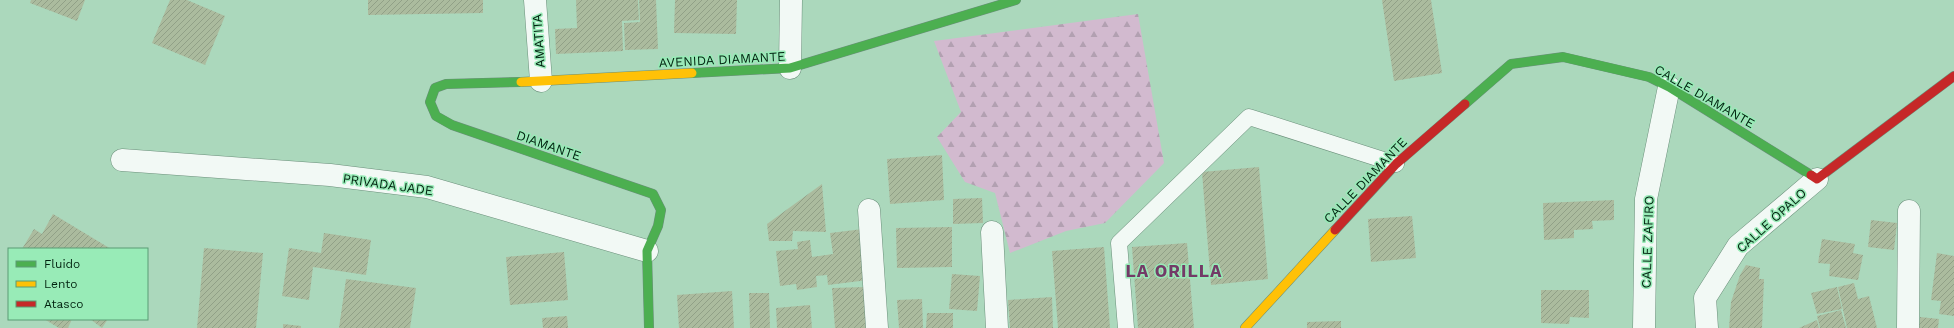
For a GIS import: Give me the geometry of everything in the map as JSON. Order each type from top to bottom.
[{"type":"street","name":"AMATITA","points":[[535,0],[541,81]]},
{"type":"street","points":[[790,68],[791,0]]},
{"type":"street","name":"AVENIDA DIAMANTE","points":[[430,102],[435,88],[446,84],[541,81],[790,68],[1016,0]]},
{"type":"street","name":"CALLE DIAMANTE","points":[[1246,328],[1396,164],[1511,64],[1563,57],[1649,76],[1816,179]]},
{"type":"street","points":[[1816,179],[1954,76]]},
{"type":"street","name":"CALLE ZAFIRO","points":[[1644,328],[1646,199],[1669,87]]},
{"type":"street","name":"DIAMANTE","points":[[430,102],[436,116],[452,125],[653,194],[662,210],[658,226],[647,250]]},
{"type":"street","name":"PRIVADA JADE","points":[[122,160],[330,175],[427,187],[647,250]]},
{"type":"street","name":"CALLE ÓPALO","points":[[1707,328],[1705,298],[1738,246],[1816,179]]},
{"type":"street","points":[[869,210],[877,328]]},
{"type":"street","points":[[1908,328],[1909,211]]},
{"type":"street","points":[[992,232],[996,328]]},
{"type":"street","points":[[647,250],[650,328]]},
{"type":"lane","points":[[1126,328],[1119,244],[1249,117],[1396,164]]},
{"type":"green space","points":[[1138,14],[1164,163],[1105,223],[1066,231],[1010,253],[995,193],[965,182],[937,137],[961,112],[934,41]]},
{"type":"building","points":[[31,0],[85,0],[77,21],[30,3]]},
{"type":"building","points":[[170,0],[187,0],[225,16],[205,65],[152,43]]},
{"type":"building","points":[[368,0],[483,0],[483,13],[368,15]]},
{"type":"building","points":[[576,0],[638,0],[639,20],[622,21],[623,51],[556,54],[555,29],[577,28]]},
{"type":"building","points":[[639,0],[656,0],[658,49],[625,50],[624,23],[640,22]]},
{"type":"building","points":[[675,0],[737,0],[736,34],[674,33]]},
{"type":"building","points":[[1382,0],[1431,0],[1442,73],[1394,81]]},
{"type":"building","points":[[942,155],[944,200],[890,204],[887,159]]},
{"type":"building","points":[[1259,167],[1268,279],[1211,285],[1202,172]]},
{"type":"building","points":[[822,184],[826,232],[793,231],[792,241],[769,241],[767,224]]},
{"type":"building","points":[[982,198],[983,223],[953,224],[953,199]]},
{"type":"building","points":[[1614,200],[1614,220],[1592,221],[1593,229],[1574,230],[1574,238],[1544,240],[1543,203]]},
{"type":"building","points":[[53,214],[109,248],[23,248],[34,229],[42,234]]},
{"type":"building","points":[[1412,216],[1416,258],[1371,262],[1368,219]]},
{"type":"building","points":[[1871,220],[1897,223],[1894,250],[1868,247]]},
{"type":"building","points":[[952,227],[952,267],[897,268],[896,228]]},
{"type":"building","points":[[863,229],[868,280],[828,285],[827,275],[816,276],[817,287],[797,290],[796,284],[780,286],[776,251],[798,249],[797,242],[810,240],[812,257],[833,254],[830,233]]},
{"type":"building","points":[[324,233],[371,240],[366,275],[313,267],[309,300],[282,296],[289,248],[321,253]]},
{"type":"building","points":[[1822,239],[1855,244],[1853,253],[1863,255],[1858,280],[1829,276],[1830,264],[1818,263]]},
{"type":"building","points":[[1187,243],[1194,328],[1138,328],[1132,247]]},
{"type":"building","points":[[1104,247],[1110,328],[1058,328],[1052,251]]},
{"type":"building","points":[[204,248],[263,253],[256,328],[197,328]]},
{"type":"building","points":[[564,252],[568,300],[510,305],[506,257]]},
{"type":"building","points":[[1937,253],[1954,256],[1954,316],[1939,314],[1941,301],[1931,300]]},
{"type":"building","points":[[1746,265],[1760,268],[1759,279],[1764,279],[1762,328],[1729,328],[1731,302],[1740,275]]},
{"type":"building","points":[[952,274],[980,276],[977,311],[949,309]]},
{"type":"building","points":[[346,279],[416,288],[410,328],[339,328]]},
{"type":"building","points":[[1854,283],[1858,299],[1869,296],[1877,328],[1847,328],[1838,287]]},
{"type":"building","points":[[865,287],[868,328],[835,328],[832,288]]},
{"type":"building","points":[[1837,287],[1842,309],[1817,314],[1811,293]]},
{"type":"building","points":[[1541,290],[1589,290],[1589,318],[1570,317],[1569,324],[1541,323]]},
{"type":"building","points":[[732,291],[734,328],[679,328],[677,295]]},
{"type":"building","points":[[749,293],[769,293],[770,328],[750,328]]},
{"type":"building","points":[[1052,297],[1053,328],[1010,328],[1008,300]]},
{"type":"building","points":[[922,299],[923,328],[899,328],[897,300]]},
{"type":"building","points":[[810,305],[812,328],[777,328],[776,308]]},
{"type":"building","points":[[1841,310],[1846,328],[1820,328],[1817,316]]},
{"type":"building","points":[[927,313],[953,313],[953,328],[926,328]]},
{"type":"building","points":[[567,316],[568,328],[543,328],[542,318]]},
{"type":"building","points":[[1920,317],[1939,319],[1938,328],[1919,328]]},
{"type":"building","points":[[46,320],[72,320],[68,328],[59,328]]},
{"type":"building","points":[[91,320],[107,320],[102,328]]},
{"type":"building","points":[[1817,320],[1819,328],[1799,328]]},
{"type":"building","points":[[1341,321],[1341,328],[1307,328],[1307,322]]},
{"type":"building","points":[[283,324],[301,326],[301,328],[283,328]]},
{"type":"traffic: fast","points":[[692,73],[790,68],[1016,0]]},
{"type":"traffic: fast","points":[[1465,104],[1511,64],[1563,57],[1649,77],[1669,87],[1811,175]]},
{"type":"traffic: fast","points":[[521,82],[446,84],[435,88],[430,102],[436,116],[452,125],[653,194],[661,210],[658,226],[647,251],[649,328]]},
{"type":"traffic: slow","points":[[521,82],[692,73]]},
{"type":"traffic: slow","points":[[1245,328],[1335,230]]},
{"type":"traffic: jam","points":[[1811,175],[1817,179],[1954,76]]},
{"type":"traffic: jam","points":[[1335,230],[1396,164],[1465,104]]},
{"type":"district","name":"LA ORILLA","points":[[1174,271]]}]
